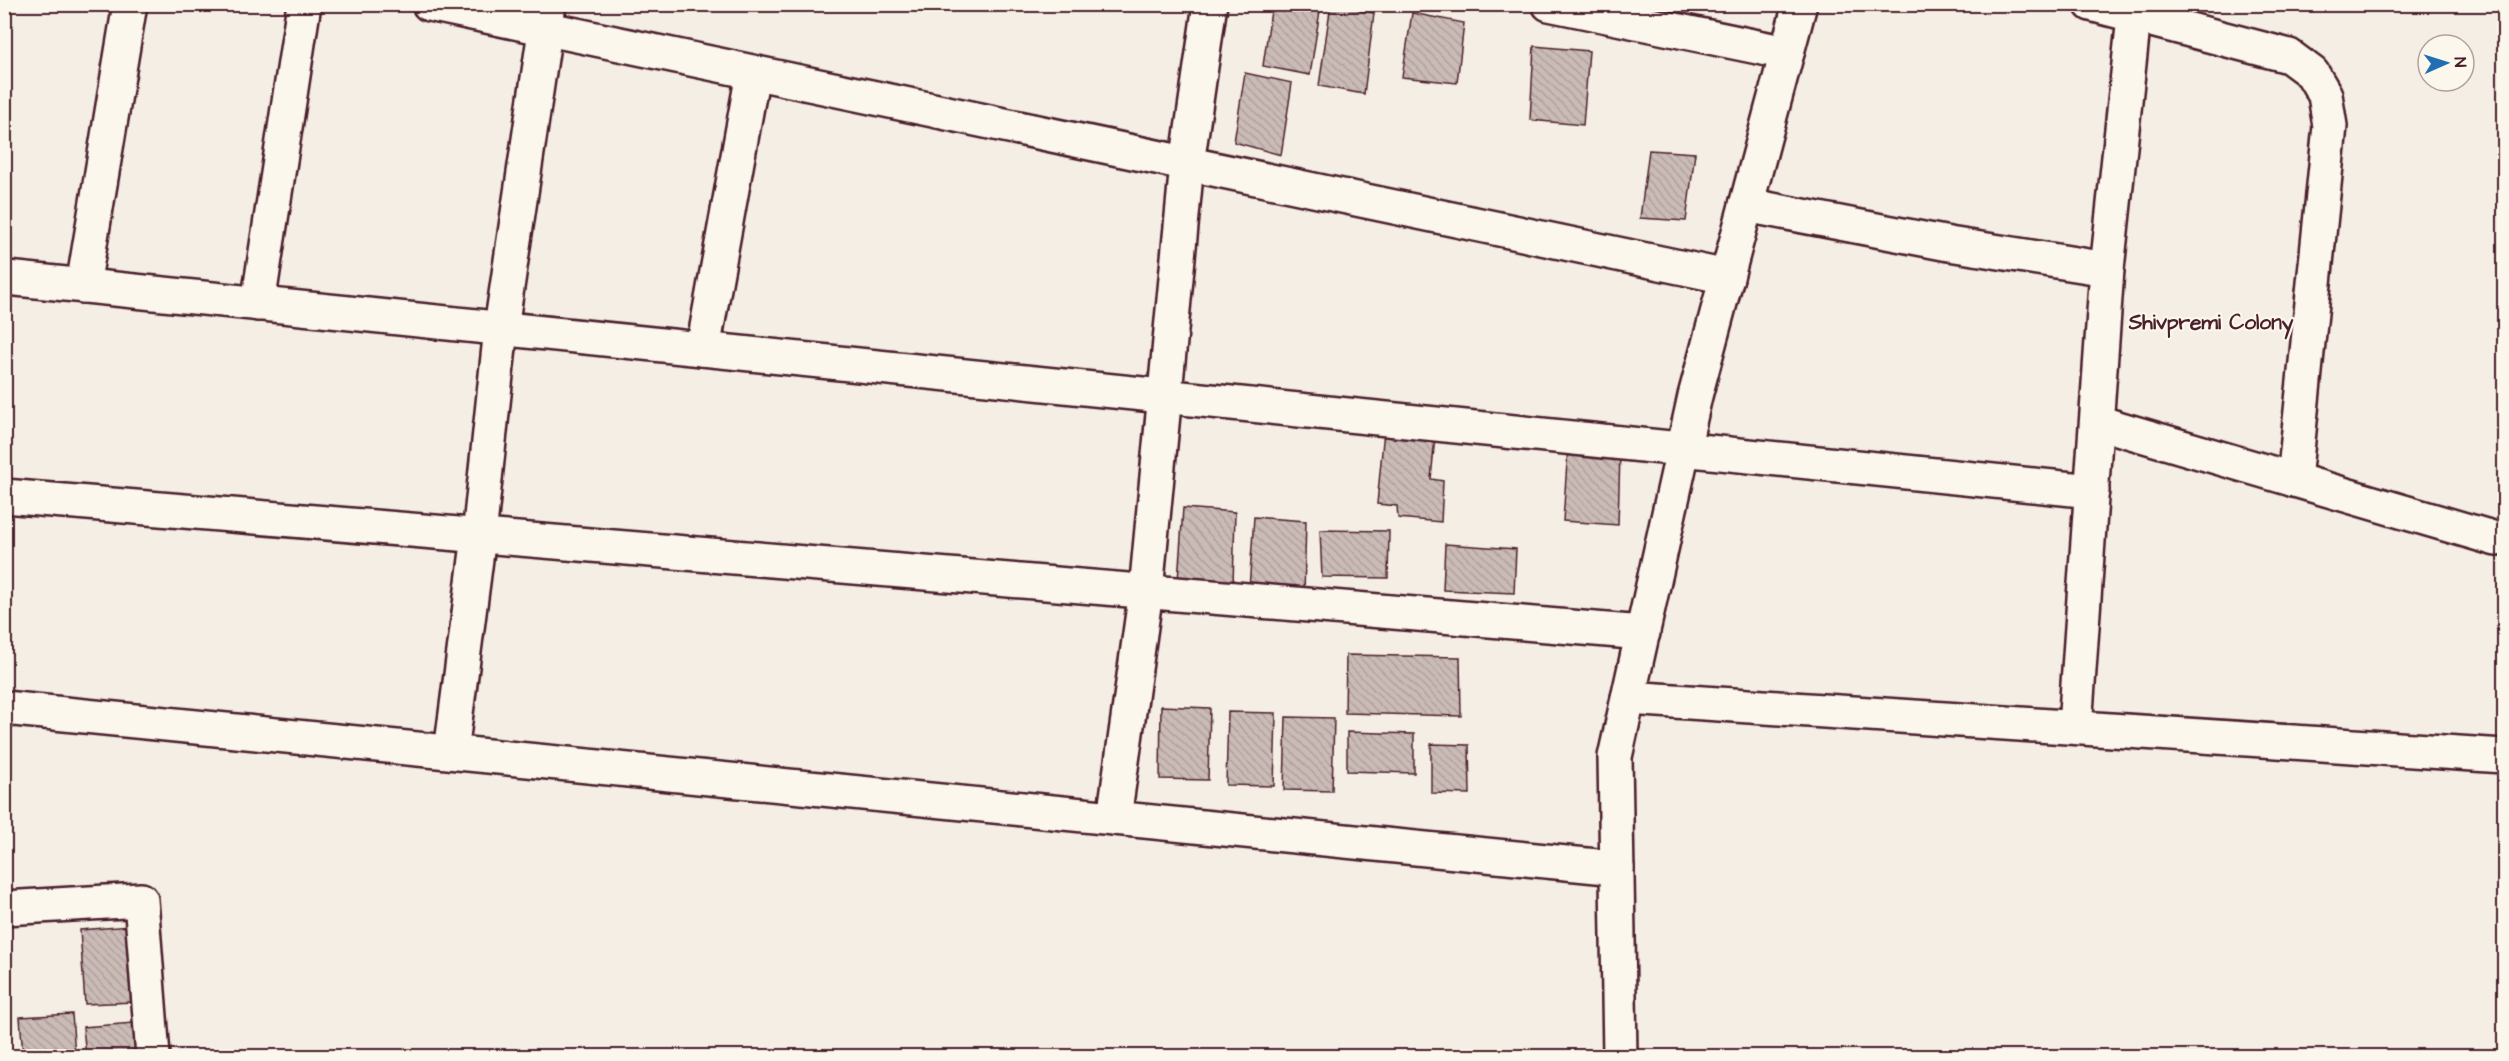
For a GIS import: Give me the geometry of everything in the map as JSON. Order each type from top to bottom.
[{"type":"street","points":[[83,286],[130,4]]},
{"type":"street","points":[[258,304],[304,4]]},
{"type":"street","points":[[429,4],[547,17],[753,73],[1727,277]]},
{"type":"street","points":[[1114,818],[1146,591],[1187,164],[1210,4]]},
{"type":"street","points":[[1549,4],[1787,53]]},
{"type":"street","points":[[1620,1056],[1615,757],[1695,396],[1800,4]]},
{"type":"street","points":[[2091,4],[2289,57],[2312,72],[2325,95],[2330,126],[2294,480]]},
{"type":"street","points":[[451,752],[479,536],[501,328],[547,17]]},
{"type":"street","points":[[2075,727],[2107,269],[2134,17]]},
{"type":"street","points":[[703,349],[753,73]]},
{"type":"street","points":[[1746,205],[1949,244],[2107,269]]},
{"type":"street","points":[[7,278],[2092,491]]},
{"type":"street","points":[[2097,422],[2496,539]]},
{"type":"street","points":[[4,496],[1643,633]]},
{"type":"street","points":[[1628,698],[2505,756]]},
{"type":"street","points":[[4,708],[1617,868]]},
{"type":"street","points":[[4,908],[141,900],[153,1056]]},
{"type":"building","points":[[1272,4],[1321,4],[1310,75],[1263,66]]},
{"type":"building","points":[[1331,4],[1374,13],[1364,94],[1319,86]]},
{"type":"building","points":[[1412,13],[1464,23],[1457,83],[1402,77]]},
{"type":"building","points":[[1534,46],[1589,51],[1583,125],[1530,120]]},
{"type":"building","points":[[1245,73],[1292,83],[1281,155],[1234,142]]},
{"type":"building","points":[[1649,150],[1695,153],[1686,221],[1640,218]]},
{"type":"building","points":[[1384,430],[1435,437],[1431,479],[1443,481],[1441,522],[1398,518],[1397,506],[1377,504]]},
{"type":"building","points":[[1568,448],[1620,452],[1618,525],[1563,521]]},
{"type":"building","points":[[1183,508],[1235,512],[1233,585],[1178,581]]},
{"type":"building","points":[[1254,517],[1306,521],[1304,594],[1249,589]]},
{"type":"building","points":[[1320,530],[1389,531],[1388,578],[1322,577]]},
{"type":"building","points":[[1445,544],[1516,549],[1514,593],[1443,590]]},
{"type":"building","points":[[1346,655],[1460,657],[1461,716],[1345,713]]},
{"type":"building","points":[[1161,706],[1210,708],[1208,780],[1160,779]]},
{"type":"building","points":[[1228,712],[1276,713],[1274,786],[1226,785]]},
{"type":"building","points":[[1286,717],[1334,718],[1332,791],[1284,790]]},
{"type":"building","points":[[1347,732],[1414,734],[1414,773],[1347,771]]},
{"type":"building","points":[[1431,744],[1469,745],[1470,794],[1431,793]]},
{"type":"building","points":[[130,926],[135,1002],[85,1004],[80,930]]},
{"type":"building","points":[[5,937],[11,1013],[4,1013]]},
{"type":"building","points":[[72,1014],[75,1056],[23,1056],[20,1017]]},
{"type":"building","points":[[134,1023],[137,1056],[86,1056],[83,1027]]},
{"type":"district","name":"Shivpremi Colony","points":[[2211,322]]}]
